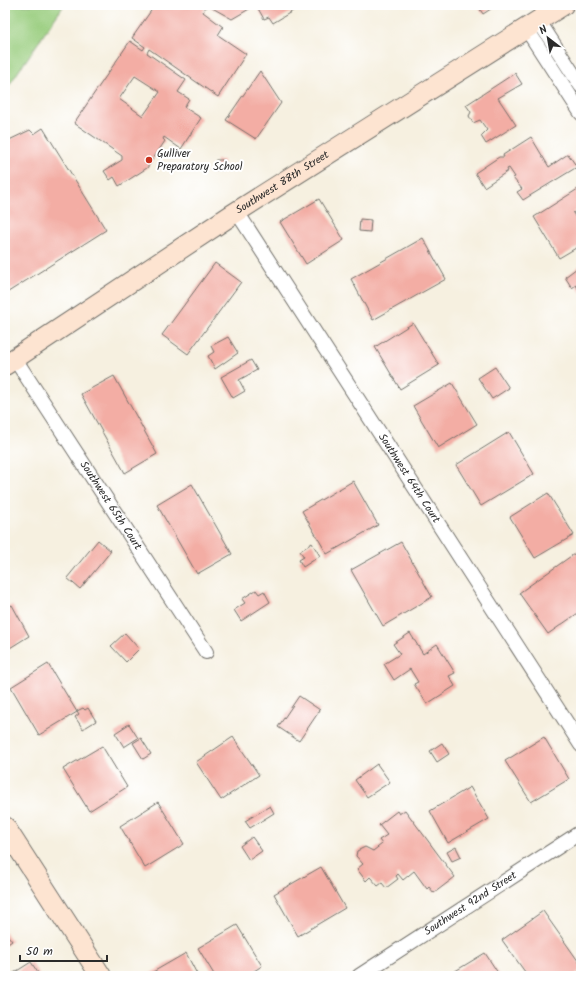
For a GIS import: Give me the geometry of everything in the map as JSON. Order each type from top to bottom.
[{"type":"street","points":[[546,14],[581,86]]},
{"type":"street","points":[[546,14],[581,113]]},
{"type":"street","name":"Southwest 88th Street","points":[[8,363],[237,212],[546,14]]},
{"type":"street","name":"Southwest 64th Court","points":[[237,212],[581,745]]},
{"type":"street","name":"Southwest 65th Court","points":[[8,363],[206,652]]},
{"type":"street","points":[[5,827],[101,976]]},
{"type":"street","name":"Southwest 92nd Street","points":[[359,976],[581,832]]},
{"type":"green space","points":[[5,5],[64,5],[5,91]]},
{"type":"building","points":[[155,5],[207,5],[203,12],[223,27],[218,35],[246,54],[218,97],[149,49],[147,53],[186,80],[178,92],[189,99],[184,107],[201,118],[181,149],[164,137],[163,139],[165,141],[147,168],[119,186],[114,177],[110,180],[104,171],[122,160],[122,156],[74,123],[130,41],[143,50],[145,47],[132,38]],"holes":[[[135,76],[160,92],[143,116],[119,99]]]},
{"type":"building","points":[[207,5],[256,5],[232,19]]},
{"type":"building","points":[[256,5],[301,6],[273,23],[269,17],[264,19]]},
{"type":"building","points":[[477,5],[497,5],[483,14]]},
{"type":"building","points":[[260,71],[281,103],[256,139],[226,120]]},
{"type":"building","points":[[515,73],[522,84],[498,98],[516,125],[486,144],[481,136],[487,130],[480,120],[473,123],[469,116],[471,112],[466,105]]},
{"type":"building","points":[[43,128],[106,230],[5,294],[5,142],[30,130],[34,134]]},
{"type":"building","points":[[531,137],[549,167],[568,154],[577,167],[523,200],[517,192],[522,189],[513,178],[515,177],[509,168],[507,169],[508,171],[484,187],[475,173],[499,157],[504,157],[503,155]]},
{"type":"building","points":[[216,160],[223,160],[223,170],[216,170]]},
{"type":"building","points":[[581,187],[581,208],[573,213],[581,226],[581,245],[559,258],[534,217]]},
{"type":"building","points":[[319,199],[344,240],[306,264],[280,222]]},
{"type":"building","points":[[360,219],[371,220],[370,232],[359,231]]},
{"type":"building","points":[[423,238],[446,279],[373,320],[351,279]]},
{"type":"building","points":[[215,263],[241,282],[188,354],[162,335]]},
{"type":"building","points":[[581,265],[581,293],[576,285],[572,288],[565,277]]},
{"type":"building","points":[[413,323],[439,365],[400,389],[375,347]]},
{"type":"building","points":[[228,337],[238,353],[215,369],[208,356],[214,352],[211,346]]},
{"type":"building","points":[[251,360],[257,370],[239,380],[245,391],[233,398],[221,377]]},
{"type":"building","points":[[495,367],[509,388],[492,399],[478,378]]},
{"type":"building","points":[[114,376],[157,454],[125,473],[81,394]]},
{"type":"building","points":[[452,383],[477,424],[438,448],[413,406]]},
{"type":"building","points":[[509,432],[534,474],[481,506],[456,465]]},
{"type":"building","points":[[353,481],[378,525],[327,554],[302,511]]},
{"type":"building","points":[[192,484],[232,554],[197,574],[157,505]]},
{"type":"building","points":[[548,493],[574,535],[535,558],[510,517]]},
{"type":"building","points":[[98,540],[111,551],[80,589],[67,578]]},
{"type":"building","points":[[401,542],[432,597],[383,626],[351,570]]},
{"type":"building","points":[[312,543],[320,556],[303,567],[299,560],[304,557],[300,551]]},
{"type":"building","points":[[581,549],[581,611],[548,634],[519,593]]},
{"type":"building","points":[[256,590],[259,594],[264,591],[270,602],[241,621],[234,610],[245,603],[242,599]]},
{"type":"building","points":[[12,605],[29,636],[5,651],[5,609]]},
{"type":"building","points":[[125,633],[139,649],[126,662],[111,646]]},
{"type":"building","points":[[410,633],[423,654],[437,644],[455,673],[449,676],[455,686],[427,704],[414,684],[418,682],[410,669],[394,680],[384,664],[400,654],[393,644]]},
{"type":"building","points":[[48,664],[77,712],[39,735],[11,687]]},
{"type":"building","points":[[299,696],[320,710],[299,741],[278,727]]},
{"type":"building","points":[[83,708],[85,710],[88,708],[96,721],[83,729],[75,717],[79,714],[77,711]]},
{"type":"building","points":[[129,724],[138,738],[124,747],[115,733]]},
{"type":"building","points":[[233,737],[259,775],[221,800],[196,762]]},
{"type":"building","points":[[544,737],[569,779],[531,802],[505,761]]},
{"type":"building","points":[[141,738],[151,754],[143,759],[133,743]]},
{"type":"building","points":[[442,743],[449,754],[437,762],[430,751]]},
{"type":"building","points":[[102,746],[127,787],[89,811],[63,769]]},
{"type":"building","points":[[377,764],[390,782],[367,797],[355,780]]},
{"type":"building","points":[[470,787],[489,819],[448,843],[430,811]]},
{"type":"building","points":[[158,802],[184,844],[145,868],[120,826]]},
{"type":"building","points":[[270,806],[274,813],[250,828],[245,821]]},
{"type":"building","points":[[405,810],[455,877],[434,893],[429,887],[427,889],[414,871],[403,880],[398,874],[396,876],[398,879],[386,888],[382,883],[378,886],[370,877],[366,881],[357,869],[363,864],[356,856],[357,851],[365,847],[373,851],[382,844],[379,840],[387,835],[379,825],[397,811],[399,814]]},
{"type":"building","points":[[252,837],[262,851],[249,860],[240,846]]},
{"type":"building","points":[[456,847],[461,857],[452,861],[447,852]]},
{"type":"building","points":[[321,867],[345,908],[298,936],[274,894]]},
{"type":"building","points":[[543,911],[581,965],[581,970],[573,976],[528,976],[502,940]]},
{"type":"building","points":[[237,925],[262,966],[246,976],[215,976],[198,948]]},
{"type":"building","points":[[5,932],[12,941],[5,946]]},
{"type":"building","points":[[186,953],[198,976],[146,976]]},
{"type":"building","points":[[485,953],[500,976],[447,976]]},
{"type":"building","points":[[31,962],[40,976],[9,976]]},
{"type":"place","name":"Gulliver Preparatory School","points":[[149,160]]}]
